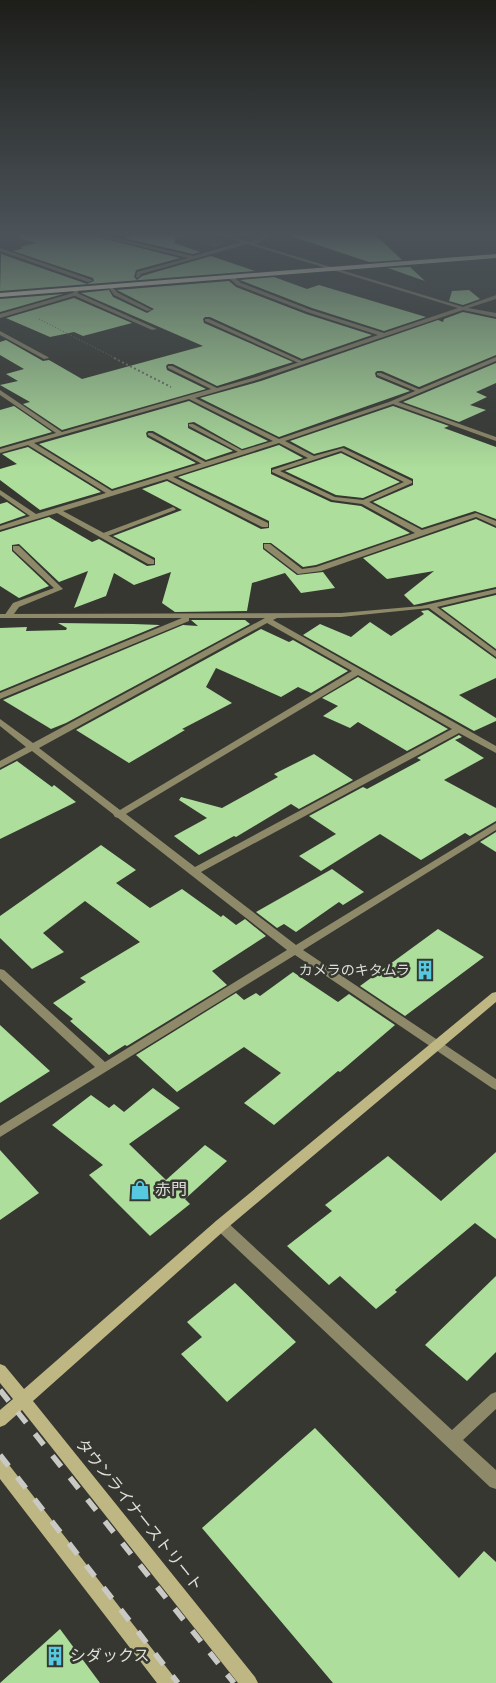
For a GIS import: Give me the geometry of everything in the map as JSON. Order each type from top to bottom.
[{"type":"street","points":[[0,316],[18,311]]},
{"type":"street","points":[[115,311],[154,329]]},
{"type":"street","points":[[305,311],[382,335]]},
{"type":"street","points":[[0,451],[31,444],[191,398],[460,311]]},
{"type":"street","points":[[473,311],[496,315]]},
{"type":"street","points":[[207,320],[303,363]]},
{"type":"street","points":[[0,333],[46,358]]},
{"type":"street","points":[[0,528],[168,477],[278,441],[392,402],[496,360]]},
{"type":"street","points":[[170,367],[217,390]]},
{"type":"street","points":[[379,374],[420,391]]},
{"type":"street","points":[[0,392],[61,434]]},
{"type":"street","points":[[191,398],[314,458]]},
{"type":"street","points":[[392,402],[496,439]]},
{"type":"street","points":[[191,425],[242,452]]},
{"type":"street","points":[[150,434],[206,464]]},
{"type":"street","points":[[31,444],[112,494]]},
{"type":"street","points":[[364,502],[410,482],[341,449],[274,471],[334,499],[364,502],[421,533]]},
{"type":"street","points":[[168,477],[265,525]]},
{"type":"street","points":[[0,492],[35,517]]},
{"type":"street","points":[[102,535],[173,509]]},
{"type":"street","points":[[59,511],[151,562]]},
{"type":"street","points":[[267,546],[301,572],[318,569],[476,515],[496,524]]},
{"type":"street","points":[[4,616],[16,605],[59,589],[16,548]]},
{"type":"street","points":[[4,616],[272,618],[341,615],[431,606],[496,591]]},
{"type":"street","points":[[431,606],[496,655]]},
{"type":"street","points":[[0,696],[192,616]]},
{"type":"street","points":[[272,618],[358,672],[496,750]]},
{"type":"street","points":[[0,765],[272,618]]},
{"type":"street","points":[[118,814],[358,672]]},
{"type":"street","points":[[0,722],[294,949],[496,1085]]},
{"type":"street","points":[[194,872],[459,729]]},
{"type":"street","points":[[0,1132],[496,826]]},
{"type":"street","points":[[0,973],[104,1068]]},
{"type":"street","points":[[0,1420],[221,1224],[496,996]]},
{"type":"street","points":[[221,1224],[496,1481]]},
{"type":"street","name":"タウンライナーストリート","points":[[0,1371],[249,1683]]},
{"type":"street","points":[[453,1439],[496,1398]]},
{"type":"street","points":[[0,1466],[168,1683]]},
{"type":"path","points":[[21,311],[191,398]]},
{"type":"building","points":[[31,311],[103,311],[132,323],[83,336],[74,332],[50,337],[6,318]]},
{"type":"building","points":[[121,311],[142,311],[147,313],[151,311],[297,311],[372,335],[302,359],[210,317],[205,317],[203,319],[204,323],[293,362],[217,386],[173,364],[168,364],[166,366],[167,370],[206,389],[62,430],[23,404],[30,402],[0,385],[18,381],[6,374],[24,369],[0,355],[0,342],[6,340],[43,361],[49,360],[82,379],[203,346]]},
{"type":"building","points":[[320,311],[404,311],[426,317],[384,331]]},
{"type":"building","points":[[463,312],[496,319],[496,355],[419,387],[382,371],[377,371],[375,373],[376,377],[410,391],[279,437],[200,398],[261,381],[438,320],[443,322],[444,319]]},
{"type":"building","points":[[496,363],[496,383],[476,392],[487,397],[470,405],[486,410],[459,422],[403,402]]},
{"type":"building","points":[[189,401],[268,441],[242,449],[194,422],[188,423],[188,428],[233,451],[206,460],[153,431],[148,431],[146,433],[147,437],[196,463],[112,489],[39,444]]},
{"type":"building","points":[[14,406],[52,432],[0,447],[0,410]]},
{"type":"building","points":[[393,406],[449,426],[444,428],[496,447],[496,519],[475,511],[422,528],[373,502],[413,485],[413,479],[344,446],[314,454],[290,441]]},
{"type":"building","points":[[279,445],[303,458],[271,468],[271,474],[331,502],[361,506],[410,533],[316,565],[303,567],[271,543],[263,543],[263,549],[297,575],[323,572],[335,588],[301,593],[285,573],[252,583],[247,611],[175,612],[162,603],[171,572],[134,585],[114,573],[106,596],[74,608],[88,571],[59,582],[19,544],[12,545],[12,551],[49,586],[19,598],[0,586],[0,532],[49,517],[92,542],[99,539],[147,566],[155,565],[155,558],[113,536],[182,510],[142,489],[167,481],[261,529],[269,528],[269,521],[178,477]]},
{"type":"building","points":[[28,447],[101,492],[40,510],[0,480],[0,469],[17,464],[2,454]]},
{"type":"building","points":[[341,453],[400,482],[363,498],[336,495],[285,471]]},
{"type":"building","points":[[7,502],[26,515],[0,524],[0,504]]},
{"type":"building","points":[[476,519],[496,528],[496,587],[414,605],[404,595],[434,571],[387,579],[363,558]]},
{"type":"building","points":[[496,595],[496,649],[441,608]]},
{"type":"building","points":[[428,610],[496,659],[496,678],[459,695],[496,718],[496,721],[474,731],[303,635],[320,624],[351,637],[370,622],[391,636],[424,614],[421,611]]},
{"type":"building","points":[[191,620],[245,620],[250,624],[66,723],[51,729],[3,700],[183,625],[198,626]]},
{"type":"building","points":[[58,623],[160,625],[0,691],[0,628],[27,627],[26,631],[66,630],[67,628]]},
{"type":"building","points":[[261,629],[289,642],[293,640],[348,671],[311,693],[298,687],[281,697],[216,668],[206,687],[232,703],[182,729],[185,730],[129,763],[76,730]]},
{"type":"building","points":[[358,677],[448,729],[407,751],[358,722],[350,728],[323,716],[338,706],[322,698]]},
{"type":"building","points":[[459,735],[462,737],[455,740],[484,758],[444,780],[496,808],[496,821],[470,836],[465,833],[421,860],[380,834],[321,871],[299,856],[336,834],[309,816],[363,787],[367,789],[421,760],[417,758]]},
{"type":"building","points":[[314,754],[353,780],[299,809],[291,804],[236,837],[234,836],[199,855],[174,836],[207,818],[179,800],[181,797],[222,808],[278,777],[274,774]]},
{"type":"building","points":[[17,761],[76,802],[0,839],[0,770]]},
{"type":"building","points":[[496,832],[496,852],[480,842]]},
{"type":"building","points":[[101,845],[136,870],[116,883],[150,908],[182,889],[221,917],[223,915],[236,925],[245,919],[266,936],[212,971],[227,985],[109,1055],[70,1021],[73,1019],[53,1003],[86,982],[80,978],[140,942],[85,901],[43,933],[64,952],[32,969],[0,938],[0,916]]},
{"type":"building","points":[[332,869],[364,892],[343,905],[339,902],[296,932],[284,924],[277,928],[256,912]]},
{"type":"building","name":"カメラのキタムラ","points":[[438,929],[484,957],[405,1016],[360,986]]},
{"type":"building","points":[[293,972],[338,1002],[349,994],[395,1025],[274,1125],[244,1103],[281,1073],[244,1047],[177,1092],[136,1055],[236,993],[244,1000],[256,993],[260,996]]},
{"type":"building","points":[[0,1025],[50,1071],[0,1103]]},
{"type":"building","points":[[153,1088],[180,1108],[129,1144],[166,1180],[205,1145],[227,1161],[185,1199],[190,1204],[150,1236],[89,1175],[103,1165],[52,1125],[91,1095],[109,1108],[114,1104],[124,1112]]},
{"type":"building","points":[[0,1150],[39,1193],[0,1220]]},
{"type":"building","points":[[496,1152],[496,1239],[475,1223],[395,1290],[397,1292],[376,1309],[340,1276],[329,1285],[287,1246],[332,1211],[325,1205],[388,1156],[441,1201]]},
{"type":"building","points":[[496,1276],[496,1352],[467,1381],[425,1345]]},
{"type":"building","points":[[235,1283],[296,1342],[227,1402],[181,1354],[202,1337],[187,1322]]},
{"type":"building","points":[[315,1428],[459,1578],[484,1551],[496,1562],[496,1683],[333,1683],[202,1528]]},
{"type":"building","name":"シダックス","points":[[60,1629],[100,1683],[0,1683]]},
{"type":"railway","points":[[0,1390],[234,1683]]},
{"type":"railway","points":[[0,1455],[178,1683]]},
{"type":"place","name":"カメラのキタムラ","points":[[425,970]]},
{"type":"place","name":"赤門","points":[[140,1190]]},
{"type":"place","name":"シダックス","points":[[55,1656]]}]
